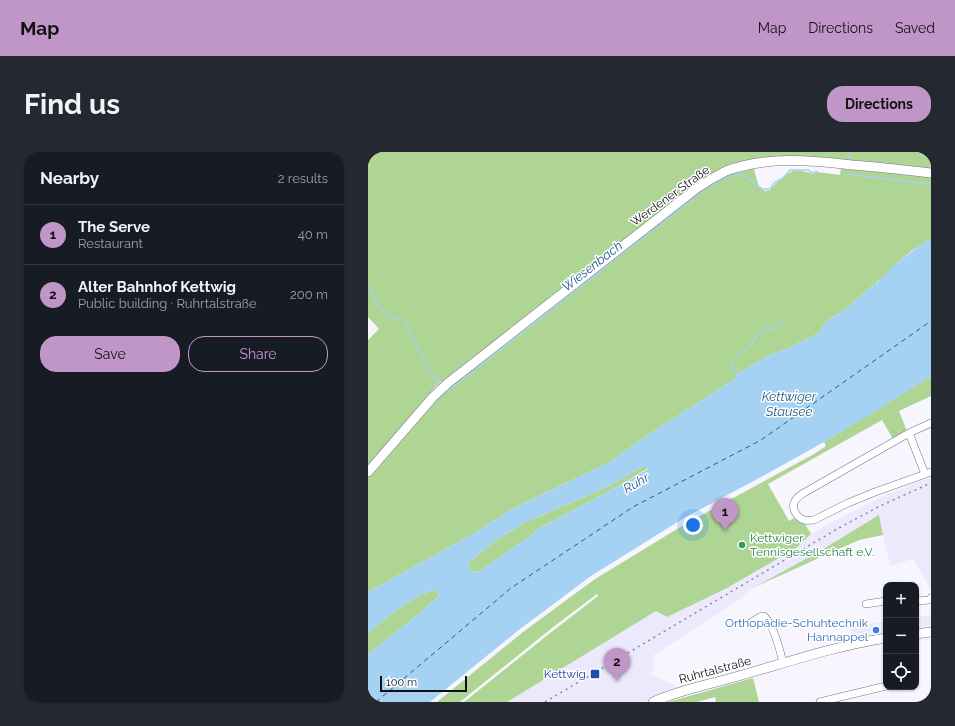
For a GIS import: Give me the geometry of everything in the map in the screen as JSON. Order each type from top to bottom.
[{"type":"main road","name":"Werdener Straße","points":[[368,472],[448,383],[697,188],[711,179],[745,166],[777,160],[829,162],[931,173]]},
{"type":"main road","points":[[919,634],[931,632]]},
{"type":"main road","name":"Ruhrtalstraße","points":[[653,702],[676,693],[842,646],[883,639]]},
{"type":"street","points":[[910,433],[928,473],[879,490],[814,520],[803,520],[796,514],[794,503],[802,494],[910,433],[931,423]]},
{"type":"street","points":[[919,601],[930,600],[931,598]]},
{"type":"street","points":[[866,604],[883,601]]},
{"type":"street","points":[[750,623],[764,616],[767,619],[775,635],[783,663]]},
{"type":"street","points":[[820,702],[883,687]]},
{"type":"shaded area","points":[[931,476],[931,590],[913,559],[890,566],[879,516],[755,587],[737,601],[654,655],[653,666],[655,670],[649,674],[675,685],[677,690],[660,695],[645,702],[507,702],[656,611],[796,548],[811,534],[832,522],[887,494]]},
{"type":"shaded area","points":[[931,615],[931,627],[919,628],[919,617]]},
{"type":"shaded area","points":[[883,622],[883,633],[852,638],[850,627]]},
{"type":"green space","points":[[368,152],[931,152],[931,171],[835,162],[753,166],[759,187],[765,191],[770,190],[788,173],[796,171],[803,171],[813,174],[817,172],[840,175],[841,168],[931,177],[931,239],[903,258],[876,283],[876,285],[874,284],[845,310],[828,320],[817,334],[787,349],[772,354],[737,374],[735,379],[648,435],[608,463],[514,508],[473,534],[368,592],[368,477],[430,405],[447,388],[595,264],[437,385],[368,467],[368,340],[379,329],[368,317]]},
{"type":"green space","points":[[931,376],[931,396],[899,411],[907,431],[893,439],[882,420],[768,484],[789,521],[794,518],[805,524],[811,534],[796,548],[727,588],[667,617],[656,611],[507,702],[464,702],[598,596],[597,594],[460,702],[437,702],[523,632],[595,579],[687,523],[814,454],[826,446],[824,442]]},
{"type":"green space","points":[[644,466],[647,466],[648,468],[619,486],[536,530],[532,535],[478,572],[471,571],[469,562],[499,538],[524,523],[607,487]]},
{"type":"green space","points":[[879,515],[883,535],[859,540],[755,587],[820,551]]},
{"type":"green space","points":[[435,590],[440,595],[418,615],[368,654],[368,633],[409,601],[427,592]]},
{"type":"green space","points":[[753,678],[759,702],[716,702],[715,697],[697,702],[668,702]]},
{"type":"water","points":[[931,239],[931,376],[824,442],[684,518],[591,576],[520,629],[430,702],[368,702],[368,654],[418,615],[440,595],[435,590],[427,592],[409,601],[368,633],[368,592],[473,534],[514,508],[608,463],[648,435],[735,379],[737,374],[772,354],[787,349],[817,334],[828,320],[845,310],[874,284],[876,285],[893,266]],"holes":[[[644,466],[647,466],[648,469],[619,486],[536,530],[532,535],[478,572],[471,571],[469,562],[499,538],[524,523],[607,487]]]},
{"type":"waterway","points":[[848,152],[849,158]]},
{"type":"waterway","name":"Wiesenbach","points":[[445,393],[706,188],[732,174],[738,174],[747,177],[762,189],[768,189],[771,188],[774,183],[783,178],[790,170],[808,170],[813,173],[817,171]]},
{"type":"waterway","points":[[845,174],[931,184]]},
{"type":"waterway","name":"Wiesenbach","points":[[368,285],[381,310],[396,320],[401,319],[406,322],[407,328],[435,378],[437,379],[439,383],[437,383],[438,385]]},
{"type":"waterway","points":[[737,374],[731,367],[735,358],[751,345],[759,333],[786,323]]},
{"type":"ferry route","points":[[376,702],[511,588],[633,507],[761,440],[931,321]]},
{"type":"railway","points":[[545,702],[837,529],[880,506],[931,483]]},
{"type":"place","name":"The Serve","points":[[725,531]]},
{"type":"place","name":"Kettwiger Tennisgesellschaft e.V.","points":[[742,545]]},
{"type":"place","name":"Orthopädie-Schuhtechnik Hannappel","points":[[876,630]]},
{"type":"place","name":"Kettwig","points":[[595,674]]},
{"type":"place","name":"Alter Bahnhof Kettwig","points":[[617,681]]},
{"type":"water label","name":"Kettwiger Stausee","points":[[789,404]]},
{"type":"water label","name":"Ruhr","points":[[636,483]]}]
